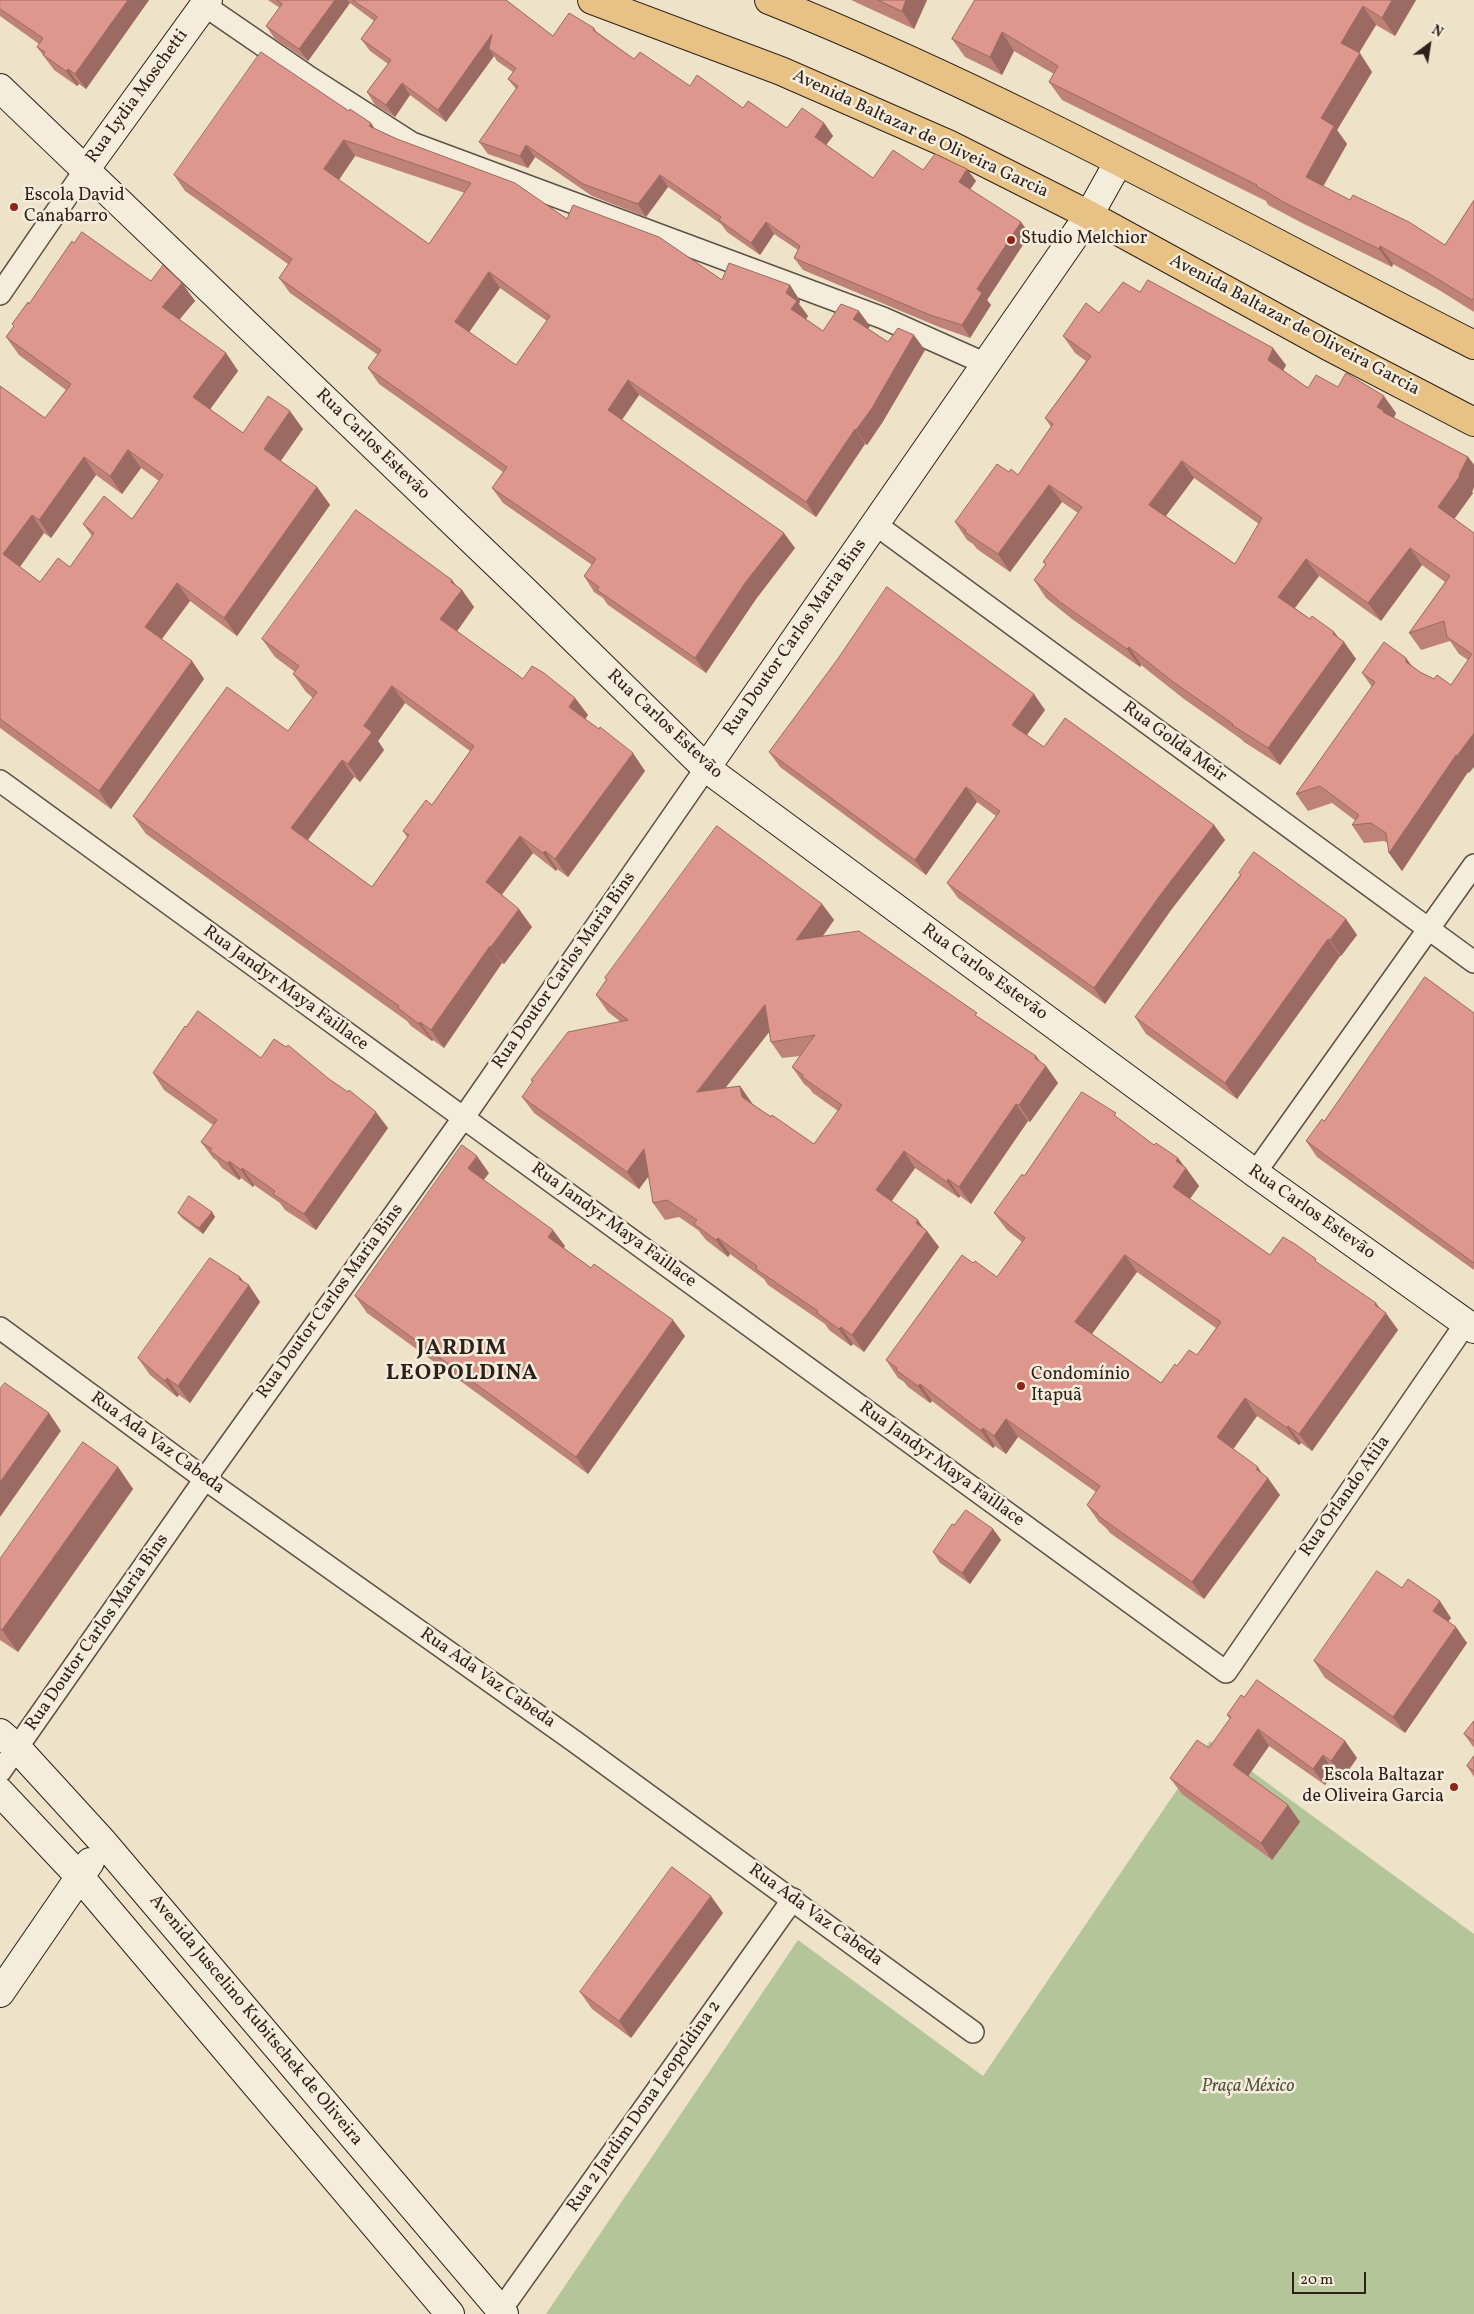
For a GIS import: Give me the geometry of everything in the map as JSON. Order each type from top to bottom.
[{"type":"main road","name":"Avenida Baltazar de Oliveira Garcia","points":[[592,0],[781,71],[948,144],[1089,215],[1330,347],[1474,422]]},
{"type":"main road","points":[[769,0],[832,26],[994,99],[1474,345]]},
{"type":"street","name":"Rua Lydia Moschetti","points":[[0,294],[85,170],[206,3]]},
{"type":"street","points":[[206,3],[306,75],[412,143],[883,318],[986,364]]},
{"type":"street","name":"Rua Carlos Estevão","points":[[0,88],[527,593],[706,768],[1255,1173],[1470,1326]]},
{"type":"street","name":"Rua Doutor Carlos Maria Bins","points":[[0,1772],[9,1740],[205,1479],[464,1118],[1089,215],[1118,163]]},
{"type":"street","name":"Rua Golda Meir","points":[[875,524],[1474,962]]},
{"type":"street","name":"Rua Jandyr Maya Faillace","points":[[0,781],[1226,1672]]},
{"type":"street","points":[[1255,1173],[1474,865]]},
{"type":"street","name":"Rua Orlando Atila","points":[[1226,1672],[1470,1326]]},
{"type":"street","name":"Rua Ada Vaz Cabeda","points":[[0,1328],[205,1479],[793,1899],[973,2032]]},
{"type":"street","name":"Avenida Juscelino Kubitschek de Oliveira","points":[[9,1740],[103,1842],[501,2313]]},
{"type":"street","points":[[0,1792],[80,1877],[450,2314]]},
{"type":"street","points":[[0,1993],[103,1842]]},
{"type":"street","name":"Rua 2 Jardim Dona Leopoldina 2","points":[[501,2313],[793,1899]]},
{"type":"green space","name":"Praça México","points":[[1210,1741],[1474,1934],[1474,2314],[546,2314],[798,1940],[983,2076]]},
{"type":"building","points":[[0,0],[128,0],[75,74],[68,69],[66,71],[43,55],[45,52],[37,47],[43,38],[0,9]]},
{"type":"building","points":[[277,0],[335,0],[299,49],[266,26],[282,4]]},
{"type":"building","points":[[353,0],[506,0],[553,36],[569,13],[594,28],[593,30],[634,59],[640,52],[690,86],[697,75],[743,108],[748,101],[787,128],[802,108],[824,123],[815,137],[873,178],[893,150],[923,170],[935,154],[967,169],[959,182],[1021,222],[977,289],[982,293],[962,325],[930,315],[794,258],[800,246],[766,222],[751,243],[719,220],[721,217],[660,175],[638,204],[583,184],[526,145],[520,156],[479,142],[518,86],[508,79],[516,68],[489,49],[492,34],[438,110],[402,83],[386,105],[367,92],[391,60],[361,39],[377,17]]},
{"type":"building","points":[[878,0],[906,0],[902,11]]},
{"type":"building","points":[[975,0],[1392,0],[1382,18],[1363,6],[1341,43],[1360,53],[1321,118],[1334,126],[1306,177],[1350,200],[1353,195],[1409,222],[1445,245],[1474,200],[1474,298],[1472,300],[1380,246],[1379,249],[1289,205],[1257,185],[1049,82],[1058,66],[1002,32],[990,57],[952,39]]},
{"type":"building","points":[[261,52],[349,111],[350,109],[371,123],[369,126],[397,139],[515,183],[567,219],[573,205],[659,237],[722,280],[729,263],[790,285],[786,293],[797,301],[791,309],[823,331],[841,304],[859,311],[853,319],[888,342],[898,328],[914,335],[872,408],[855,429],[806,502],[628,380],[608,410],[784,533],[745,583],[695,658],[597,590],[599,587],[584,576],[596,559],[492,488],[507,467],[368,368],[381,350],[279,278],[292,259],[174,175]],"holes":[[[344,140],[471,183],[429,244],[324,169]],[[489,272],[550,316],[516,365],[455,322]]]},
{"type":"building","points":[[82,232],[151,281],[163,265],[182,283],[162,307],[226,353],[193,397],[243,433],[268,396],[290,411],[264,449],[317,487],[224,618],[177,583],[145,627],[192,661],[99,791],[0,719],[0,386],[45,418],[71,384],[6,337],[14,326],[12,324],[28,302],[29,304],[72,241],[74,243]],"holes":[[[128,450],[163,475],[132,519],[104,496],[83,524],[94,533],[70,567],[58,558],[40,582],[3,554],[32,515],[39,520],[84,457],[110,476]]]},
{"type":"building","points":[[1148,280],[1273,348],[1268,360],[1308,388],[1316,375],[1338,387],[1346,373],[1384,396],[1377,407],[1383,412],[1468,457],[1460,476],[1438,507],[1474,533],[1474,733],[1456,755],[1389,853],[1386,833],[1371,823],[1352,825],[1359,815],[1320,786],[1296,794],[1375,682],[1362,673],[1384,642],[1406,658],[1406,662],[1420,672],[1434,679],[1437,675],[1451,685],[1472,654],[1447,637],[1444,621],[1409,633],[1450,576],[1410,548],[1368,603],[1306,559],[1278,597],[1310,619],[1312,616],[1344,642],[1268,748],[1232,725],[1129,647],[1127,649],[1060,602],[1034,580],[1046,564],[1043,562],[1082,507],[1049,485],[998,554],[965,532],[966,530],[955,522],[997,464],[1009,472],[1011,469],[1018,475],[1053,424],[1045,418],[1091,356],[1063,336],[1086,303],[1099,313],[1123,282],[1140,292]],"holes":[[[1182,461],[1262,518],[1235,564],[1149,505]]]},
{"type":"building","points":[[356,510],[452,580],[451,582],[462,590],[440,619],[523,679],[532,666],[544,673],[575,698],[569,707],[599,729],[600,727],[633,753],[555,859],[545,851],[543,853],[520,836],[486,882],[519,909],[490,946],[431,1030],[420,1022],[419,1024],[398,1008],[399,1006],[133,816],[227,687],[288,731],[317,692],[293,674],[299,666],[262,639]],"holes":[[[392,686],[474,746],[432,805],[426,800],[403,831],[409,835],[372,887],[291,828],[342,760],[348,764],[372,732],[364,726]]]},
{"type":"building","points":[[887,587],[1034,694],[1012,725],[1044,747],[1065,718],[1214,825],[1161,894],[1094,988],[947,883],[1000,811],[966,787],[915,860],[769,752],[837,660]]},
{"type":"building","points":[[717,826],[822,904],[796,940],[859,931],[977,1013],[975,1015],[1036,1056],[1035,1058],[1046,1066],[1019,1105],[1016,1104],[959,1187],[948,1179],[947,1182],[904,1151],[876,1190],[918,1220],[916,1223],[927,1231],[852,1335],[841,1327],[839,1329],[817,1313],[818,1311],[756,1269],[757,1266],[718,1238],[716,1240],[694,1224],[697,1220],[667,1200],[653,1203],[644,1149],[627,1172],[522,1097],[533,1081],[531,1080],[568,1032],[628,1020],[596,995],[607,979],[605,978]],"holes":[[[765,1005],[771,1042],[815,1035],[792,1067],[803,1075],[802,1077],[842,1105],[814,1144],[742,1097],[740,1086],[697,1092]]]},
{"type":"building","points":[[1254,852],[1346,919],[1330,940],[1328,939],[1225,1083],[1135,1017],[1241,875],[1239,873]]},
{"type":"building","points":[[1425,977],[1474,1013],[1474,1263],[1306,1141],[1322,1119],[1324,1121]]},
{"type":"building","points":[[198,1011],[261,1058],[274,1039],[286,1047],[288,1045],[329,1079],[348,1092],[349,1090],[376,1112],[304,1214],[273,1194],[275,1191],[242,1168],[241,1170],[229,1161],[228,1164],[210,1151],[212,1149],[201,1142],[217,1120],[153,1073],[185,1026]]},
{"type":"building","points":[[1082,1092],[1116,1113],[1114,1115],[1154,1145],[1156,1143],[1178,1158],[1176,1161],[1186,1168],[1173,1187],[1270,1255],[1283,1237],[1295,1244],[1316,1259],[1315,1261],[1376,1303],[1375,1305],[1386,1313],[1299,1434],[1288,1426],[1287,1428],[1245,1398],[1217,1437],[1258,1467],[1256,1469],[1268,1478],[1192,1582],[1097,1515],[1087,1505],[1100,1486],[1006,1419],[994,1436],[983,1428],[981,1431],[920,1384],[918,1386],[896,1370],[897,1368],[886,1360],[962,1255],[973,1263],[975,1261],[997,1277],[1025,1238],[994,1213],[1022,1174],[1024,1176]],"holes":[[[1125,1255],[1221,1322],[1197,1355],[1189,1350],[1177,1366],[1175,1364],[1161,1383],[1075,1322]]]},
{"type":"building","points":[[462,1145],[477,1156],[468,1168],[553,1230],[548,1237],[591,1268],[594,1264],[673,1320],[576,1457],[355,1296]]},
{"type":"building","points":[[189,1196],[212,1212],[199,1228],[178,1213]]},
{"type":"building","points":[[210,1258],[249,1285],[178,1386],[167,1378],[165,1381],[138,1358]]},
{"type":"building","points":[[5,1383],[49,1413],[0,1482],[0,1389]]},
{"type":"building","points":[[83,1442],[118,1467],[2,1630],[0,1629],[0,1559]]},
{"type":"building","points":[[966,1510],[993,1529],[962,1573],[933,1552],[952,1524],[954,1525]]},
{"type":"building","points":[[1377,1571],[1402,1588],[1408,1579],[1440,1601],[1433,1611],[1456,1627],[1393,1717],[1314,1661]]},
{"type":"building","points":[[1257,1680],[1345,1741],[1331,1761],[1323,1755],[1313,1769],[1258,1729],[1233,1765],[1288,1805],[1261,1843],[1170,1778],[1197,1740],[1209,1748],[1231,1717],[1227,1715],[1241,1695],[1244,1697]]},
{"type":"building","points":[[1474,1721],[1474,1741],[1464,1734]]},
{"type":"building","points":[[1474,1756],[1474,1771],[1467,1766]]},
{"type":"building","points":[[672,1867],[711,1896],[619,2021],[580,1992]]},
{"type":"place","name":"Escola David Canabarro","points":[[14,207]]},
{"type":"place","name":"Studio Melchior","points":[[1011,240]]},
{"type":"place","name":"Condomínio Itapuã","points":[[1021,1386]]},
{"type":"place","name":"Escola Baltazar de Oliveira Garcia","points":[[1454,1787]]},
{"type":"district","name":"JARDIM LEOPOLDINA","points":[[462,1362]]}]
